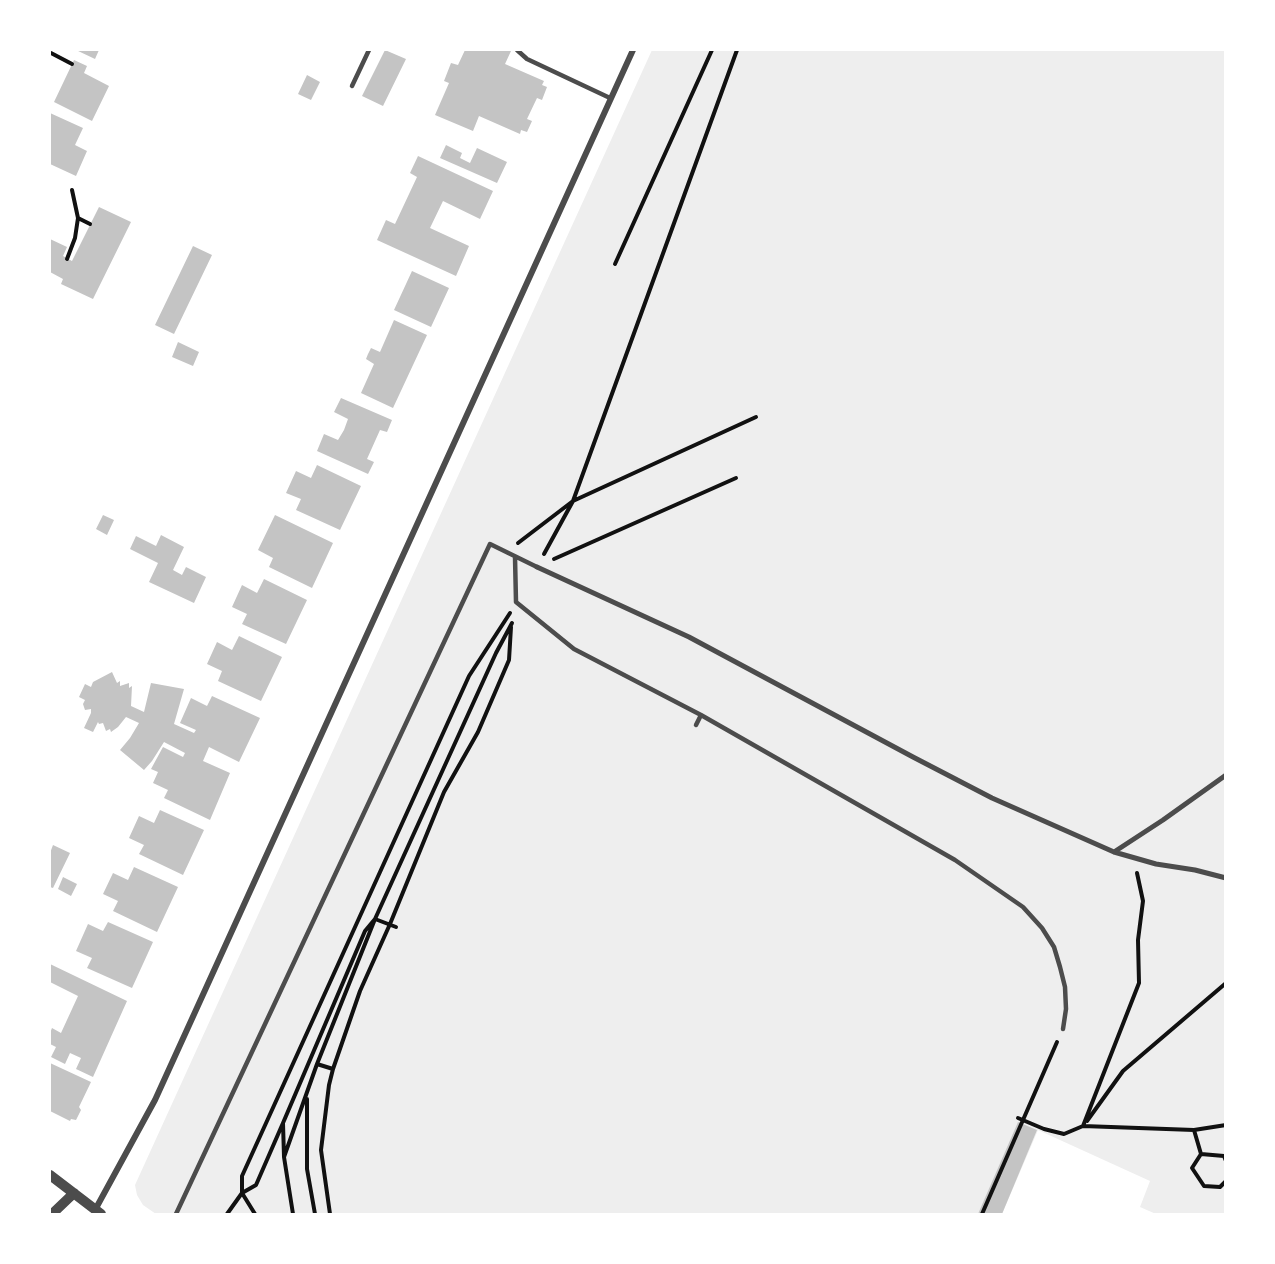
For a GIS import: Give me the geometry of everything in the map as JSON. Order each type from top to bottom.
[{"type":"street","points":[[50,1175],[98,1212],[154,1100],[633,50]]},
{"type":"street","points":[[537,567],[689,637],[992,798],[1114,852],[1156,864],[1226,878]]},
{"type":"street","points":[[1114,852],[1226,775]]},
{"type":"street","points":[[52,1215],[74,1193]]},
{"type":"lane","points":[[352,87],[369,50]]},
{"type":"lane","points":[[517,50],[527,59],[610,98]]},
{"type":"lane","points":[[176,1215],[490,544],[537,567]]},
{"type":"lane","points":[[515,557],[516,602],[573,649],[700,715],[956,860],[1023,907],[1042,928],[1054,947],[1065,987],[1063,1029]]},
{"type":"lane","points":[[696,725],[700,715]]},
{"type":"path","points":[[615,264],[712,50]]},
{"type":"path","points":[[537,567],[573,501],[737,50]]},
{"type":"path","points":[[51,53],[72,64]]},
{"type":"path","points":[[67,259],[75,238],[78,218],[72,190]]},
{"type":"path","points":[[78,218],[90,224]]},
{"type":"path","points":[[506,552],[573,501],[756,417]]},
{"type":"path","points":[[537,567],[736,478]]},
{"type":"path","points":[[330,1215],[321,1150],[328,1085],[341,1042],[360,991],[444,792],[478,732],[509,660],[516,602]]},
{"type":"path","points":[[255,1215],[242,1193],[242,1176],[470,676],[516,602]]},
{"type":"path","points":[[284,1157],[317,1064],[375,919],[496,653],[512,623]]},
{"type":"path","points":[[1083,1126],[1139,983],[1137,940],[1143,901],[1134,858]]},
{"type":"path","points":[[375,919],[396,927]]},
{"type":"path","points":[[227,1215],[242,1193],[256,1185],[364,931],[375,919]]},
{"type":"path","points":[[1083,1126],[1123,1071],[1226,983]]},
{"type":"path","points":[[982,1215],[1021,1119],[1063,1029]]},
{"type":"path","points":[[317,1064],[333,1069]]},
{"type":"path","points":[[307,1094],[307,1169],[315,1215]]},
{"type":"path","points":[[1021,1119],[1044,1129],[1064,1134],[1083,1126],[1194,1130],[1226,1125]]},
{"type":"path","points":[[283,1123],[284,1157],[293,1215]]},
{"type":"path","points":[[1194,1130],[1201,1154],[1192,1168],[1204,1186],[1220,1187],[1226,1181]]},
{"type":"path","points":[[1201,1154],[1224,1156],[1226,1161]]},
{"type":"shaded area","points":[[652,50],[1225,50],[1225,1214],[1156,1214],[1140,1207],[1150,1181],[1038,1130],[1002,1214],[156,1214],[143,1205],[137,1195],[135,1185]]},
{"type":"building","points":[[76,50],[99,50],[95,59]]},
{"type":"building","points":[[385,50],[406,59],[383,106],[362,96]]},
{"type":"building","points":[[465,50],[511,51],[505,64],[544,81],[542,85],[547,87],[542,100],[537,98],[527,119],[532,121],[527,132],[521,130],[520,134],[479,116],[473,131],[435,115],[449,83],[444,81],[451,63],[458,65]]},
{"type":"building","points":[[74,60],[87,66],[84,73],[109,86],[92,121],[54,102]]},
{"type":"building","points":[[307,75],[320,82],[311,100],[298,94]]},
{"type":"building","points":[[50,113],[83,128],[75,145],[87,151],[76,176],[50,164]]},
{"type":"building","points":[[446,145],[462,153],[460,158],[470,163],[477,148],[507,162],[497,183],[440,158]]},
{"type":"building","points":[[418,156],[493,191],[480,219],[443,201],[430,228],[469,246],[456,276],[377,240],[386,220],[395,224],[417,177],[410,173]]},
{"type":"building","points":[[99,207],[131,222],[93,299],[61,284],[63,279],[50,272],[50,239],[67,247],[63,256],[72,261]]},
{"type":"building","points":[[193,246],[212,255],[174,334],[155,325]]},
{"type":"building","points":[[412,271],[449,288],[431,327],[394,310]]},
{"type":"building","points":[[394,320],[427,335],[393,408],[361,393],[374,364],[366,359],[368,354],[371,348],[380,352]]},
{"type":"building","points":[[178,342],[199,352],[193,366],[172,357]]},
{"type":"building","points":[[341,398],[392,420],[387,432],[380,430],[367,459],[374,462],[368,474],[317,451],[324,434],[338,440],[344,430],[348,419],[334,412]]},
{"type":"building","points":[[317,465],[361,486],[340,530],[296,510],[301,499],[286,493],[296,471],[311,478]]},
{"type":"building","points":[[103,515],[114,520],[107,535],[96,529]]},
{"type":"building","points":[[275,515],[333,543],[312,588],[269,567],[273,558],[258,550]]},
{"type":"building","points":[[161,535],[184,547],[173,570],[182,575],[186,567],[206,577],[194,603],[149,582],[158,563],[130,549],[136,536],[156,546]]},
{"type":"building","points":[[264,579],[307,600],[286,644],[242,624],[247,614],[232,607],[242,585],[257,593]]},
{"type":"building","points":[[239,636],[282,657],[261,701],[218,681],[222,671],[207,664],[217,642],[232,650]]},
{"type":"building","points":[[112,672],[117,683],[120,681],[120,686],[129,683],[129,688],[132,686],[131,706],[144,712],[151,683],[184,689],[174,724],[194,733],[196,730],[180,723],[191,698],[207,706],[212,696],[260,718],[239,762],[209,747],[203,761],[230,773],[210,820],[164,798],[168,790],[153,783],[158,772],[151,769],[163,747],[183,757],[185,753],[164,742],[144,770],[120,750],[139,723],[126,717],[111,732],[110,729],[106,731],[103,723],[98,722],[93,732],[84,728],[91,713],[91,709],[85,710],[83,704],[85,700],[79,697],[85,684],[91,687],[93,682]]},
{"type":"building","points":[[160,810],[204,830],[183,875],[139,854],[144,845],[129,838],[139,816],[154,823]]},
{"type":"building","points":[[53,845],[70,853],[53,888],[50,887],[50,853]]},
{"type":"building","points":[[134,867],[178,887],[157,932],[113,911],[118,901],[103,894],[113,873],[128,880]]},
{"type":"building","points":[[63,877],[77,884],[71,896],[58,889]]},
{"type":"building","points":[[108,922],[153,942],[132,988],[87,968],[92,958],[76,951],[88,924],[103,931]]},
{"type":"building","points":[[50,964],[127,1001],[93,1077],[76,1069],[81,1058],[70,1053],[65,1064],[51,1057],[56,1047],[50,1044],[52,1028],[61,1033],[78,996],[50,982]]},
{"type":"building","points":[[50,1063],[91,1082],[79,1107],[81,1110],[76,1120],[71,1119],[70,1121],[50,1111]]},
{"type":"building","points":[[1018,1122],[1037,1130],[1002,1214],[978,1214]]}]
